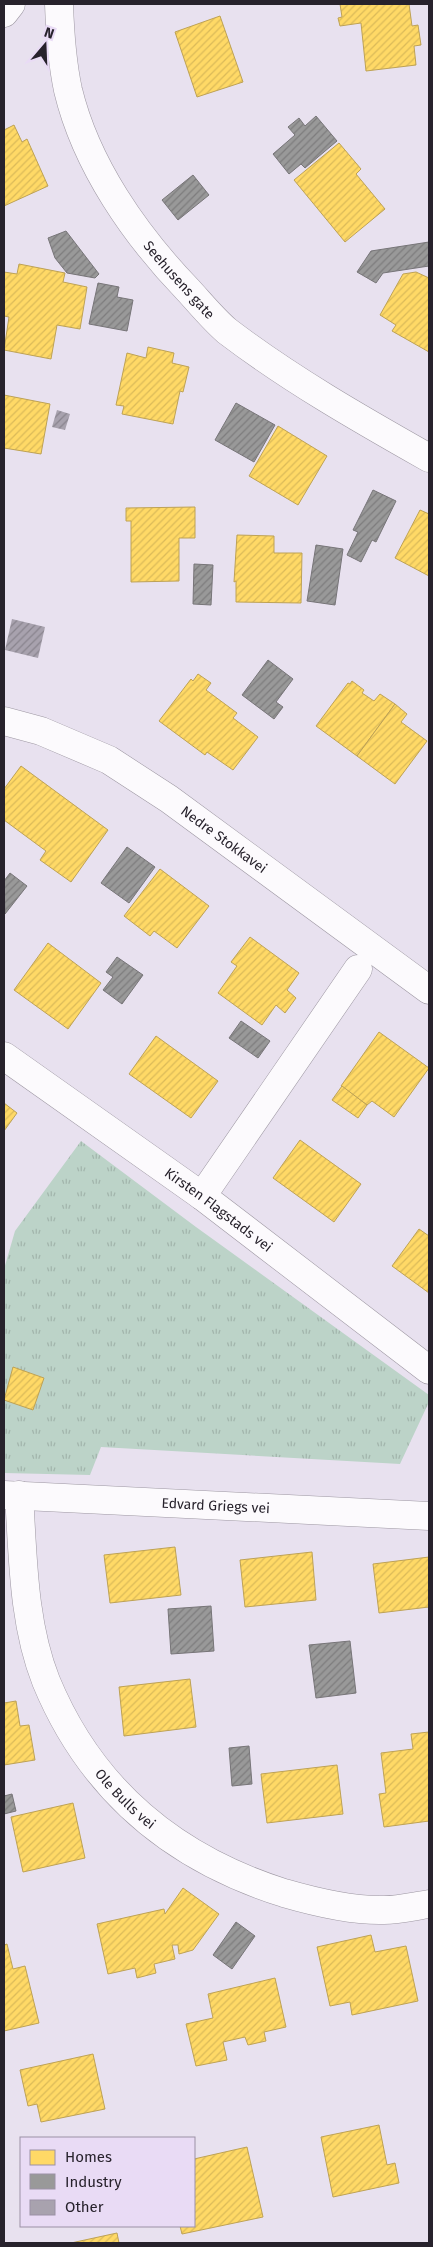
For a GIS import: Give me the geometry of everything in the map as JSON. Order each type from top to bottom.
[{"type":"street","points":[[4,13],[11,4]]},
{"type":"street","name":"Seehusens gate","points":[[59,4],[60,40],[68,90],[88,150],[119,202],[162,263],[226,330],[330,400],[429,458]]},
{"type":"street","name":"Nedre Stokkavei","points":[[4,721],[41,731],[109,760],[169,799],[429,990]]},
{"type":"street","points":[[202,1196],[264,1110],[358,969]]},
{"type":"street","name":"Kirsten Flagstads vei","points":[[4,1056],[202,1196],[429,1370]]},
{"type":"street","name":"Edvard Griegs vei","points":[[11,1495],[429,1516]]},
{"type":"street","name":"Ole Bulls vei","points":[[11,1495],[31,1630],[46,1681],[75,1740],[109,1785],[143,1816],[193,1855],[245,1880],[315,1902],[384,1910],[429,1904]]},
{"type":"green space","points":[[81,1141],[196,1227],[429,1395],[429,1402],[400,1464],[101,1447],[90,1475],[4,1473],[4,1269],[15,1231]]},
{"type":"building: Homes","points":[[340,4],[409,4],[412,26],[418,25],[421,45],[414,46],[416,65],[366,71],[361,23],[340,26],[338,18],[342,17]]},
{"type":"building: Homes","points":[[220,16],[243,82],[197,97],[175,32]]},
{"type":"building: Homes","points":[[14,125],[22,142],[27,139],[48,186],[4,206],[4,130]]},
{"type":"building: Homes","points":[[339,143],[361,169],[356,174],[385,209],[345,242],[294,180]]},
{"type":"building: Homes","points":[[19,264],[65,273],[63,282],[87,287],[80,329],[57,325],[51,359],[4,350],[9,317],[4,316],[4,272],[17,274]]},
{"type":"building: Homes","points":[[416,272],[429,278],[429,352],[392,331],[396,325],[380,315],[403,274]]},
{"type":"building: Homes","points":[[148,347],[174,353],[172,363],[189,367],[183,392],[180,391],[173,424],[122,414],[124,406],[116,405],[127,353],[146,358]]},
{"type":"building: Homes","points":[[4,395],[50,404],[41,454],[4,448]]},
{"type":"building: Homes","points":[[278,426],[327,456],[298,505],[249,476]]},
{"type":"building: Homes","points":[[195,507],[195,538],[179,538],[179,581],[131,582],[131,521],[126,521],[126,508]]},
{"type":"building: Homes","points":[[420,510],[429,514],[429,576],[395,558]]},
{"type":"building: Homes","points":[[237,535],[274,536],[274,553],[302,553],[301,603],[236,602],[236,581],[234,582]]},
{"type":"building: Homes","points":[[198,674],[211,683],[206,690],[237,713],[233,718],[258,737],[233,770],[207,752],[205,755],[159,721],[191,679],[193,681]]},
{"type":"building: Homes","points":[[352,681],[364,690],[362,693],[374,701],[380,694],[395,704],[357,756],[316,726],[348,683],[350,684]]},
{"type":"building: Homes","points":[[395,704],[407,714],[401,722],[427,741],[395,784],[357,756]]},
{"type":"building: Homes","points":[[21,766],[108,830],[71,882],[40,860],[46,851],[4,820],[4,789]]},
{"type":"building: Homes","points":[[160,869],[209,906],[177,948],[154,931],[150,936],[124,916]]},
{"type":"building: Homes","points":[[250,937],[299,973],[287,990],[296,998],[285,1013],[276,1005],[262,1025],[218,993],[237,966],[231,962]]},
{"type":"building: Homes","points":[[48,943],[101,983],[68,1029],[14,990]]},
{"type":"building: Homes","points":[[379,1032],[429,1068],[394,1117],[372,1101],[367,1105],[341,1086]]},
{"type":"building: Homes","points":[[156,1036],[218,1081],[191,1118],[129,1074]]},
{"type":"building: Homes","points":[[342,1086],[367,1105],[358,1118],[332,1100]]},
{"type":"building: Homes","points":[[4,1103],[17,1113],[4,1131]]},
{"type":"building: Homes","points":[[300,1140],[361,1184],[334,1222],[273,1178]]},
{"type":"building: Homes","points":[[419,1229],[429,1236],[429,1293],[392,1266]]},
{"type":"building: Homes","points":[[13,1367],[44,1378],[33,1410],[4,1400]]},
{"type":"building: Homes","points":[[175,1547],[181,1595],[110,1603],[104,1555]]},
{"type":"building: Homes","points":[[312,1552],[316,1600],[245,1607],[240,1560]]},
{"type":"building: Homes","points":[[429,1557],[429,1607],[379,1613],[373,1564]]},
{"type":"building: Homes","points":[[190,1679],[196,1727],[124,1736],[119,1687]]},
{"type":"building: Homes","points":[[16,1701],[20,1726],[29,1725],[35,1760],[4,1765],[4,1703]]},
{"type":"building: Homes","points":[[429,1732],[429,1821],[384,1827],[379,1794],[386,1793],[381,1753],[413,1749],[411,1734]]},
{"type":"building: Homes","points":[[337,1765],[343,1814],[267,1823],[261,1774]]},
{"type":"building: Homes","points":[[73,1803],[85,1858],[23,1872],[11,1817]]},
{"type":"building: Homes","points":[[183,1888],[219,1914],[193,1950],[179,1954],[178,1945],[172,1945],[175,1959],[154,1964],[156,1973],[137,1978],[135,1968],[108,1974],[97,1924],[164,1909],[165,1914]]},
{"type":"building: Homes","points":[[371,1935],[375,1952],[406,1946],[418,2001],[352,2015],[350,2002],[330,2006],[317,1947]]},
{"type":"building: Homes","points":[[7,1944],[13,1969],[25,1966],[39,2023],[4,2031],[4,1945]]},
{"type":"building: Homes","points":[[275,1978],[286,2027],[264,2032],[266,2041],[248,2045],[245,2037],[223,2042],[227,2060],[196,2066],[186,2024],[213,2018],[208,1994]]},
{"type":"building: Homes","points":[[93,2054],[105,2109],[41,2122],[37,2104],[28,2106],[20,2070]]},
{"type":"building: Homes","points":[[379,2125],[387,2165],[395,2163],[399,2183],[333,2197],[321,2137]]},
{"type":"building: Homes","points":[[247,2147],[263,2217],[182,2234],[180,2227],[195,2227],[195,2159]]},
{"type":"building: Homes","points":[[117,2233],[119,2243],[71,2243]]},
{"type":"building: Industry","points":[[316,116],[337,141],[305,168],[301,164],[289,174],[273,154],[295,135],[288,127],[299,118],[305,126]]},
{"type":"building: Industry","points":[[193,175],[209,195],[178,220],[162,200]]},
{"type":"building: Industry","points":[[66,231],[99,274],[95,278],[67,273],[55,258],[48,238]]},
{"type":"building: Industry","points":[[429,242],[429,266],[383,273],[376,283],[357,272],[371,251]]},
{"type":"building: Industry","points":[[98,283],[119,287],[117,297],[133,300],[127,331],[89,324]]},
{"type":"building: Industry","points":[[236,403],[275,425],[254,462],[215,440]]},
{"type":"building: Industry","points":[[373,490],[396,501],[376,542],[372,540],[361,562],[347,555],[358,532],[353,530]]},
{"type":"building: Industry","points":[[316,545],[343,549],[335,605],[307,601]]},
{"type":"building: Industry","points":[[194,564],[213,565],[211,605],[193,604]]},
{"type":"building: Industry","points":[[268,660],[293,679],[276,702],[283,707],[274,719],[242,695]]},
{"type":"building: Industry","points":[[127,847],[155,867],[129,903],[101,883]]},
{"type":"building: Industry","points":[[10,873],[27,886],[5,914],[4,881]]},
{"type":"building: Industry","points":[[117,957],[143,975],[122,1004],[103,990],[113,977],[106,972]]},
{"type":"building: Industry","points":[[241,1021],[270,1041],[258,1058],[229,1038]]},
{"type":"building: Industry","points":[[211,1606],[214,1651],[171,1654],[168,1609]]},
{"type":"building: Industry","points":[[350,1641],[356,1693],[316,1698],[309,1645]]},
{"type":"building: Industry","points":[[249,1746],[252,1784],[232,1786],[229,1748]]},
{"type":"building: Industry","points":[[12,1794],[16,1811],[4,1814],[4,1796]]},
{"type":"building: Industry","points":[[236,1922],[255,1936],[232,1969],[213,1955]]},
{"type":"building: Other","points":[[57,410],[70,414],[65,430],[52,427]]},
{"type":"building: Other","points":[[12,619],[45,627],[38,658],[5,650]]}]
